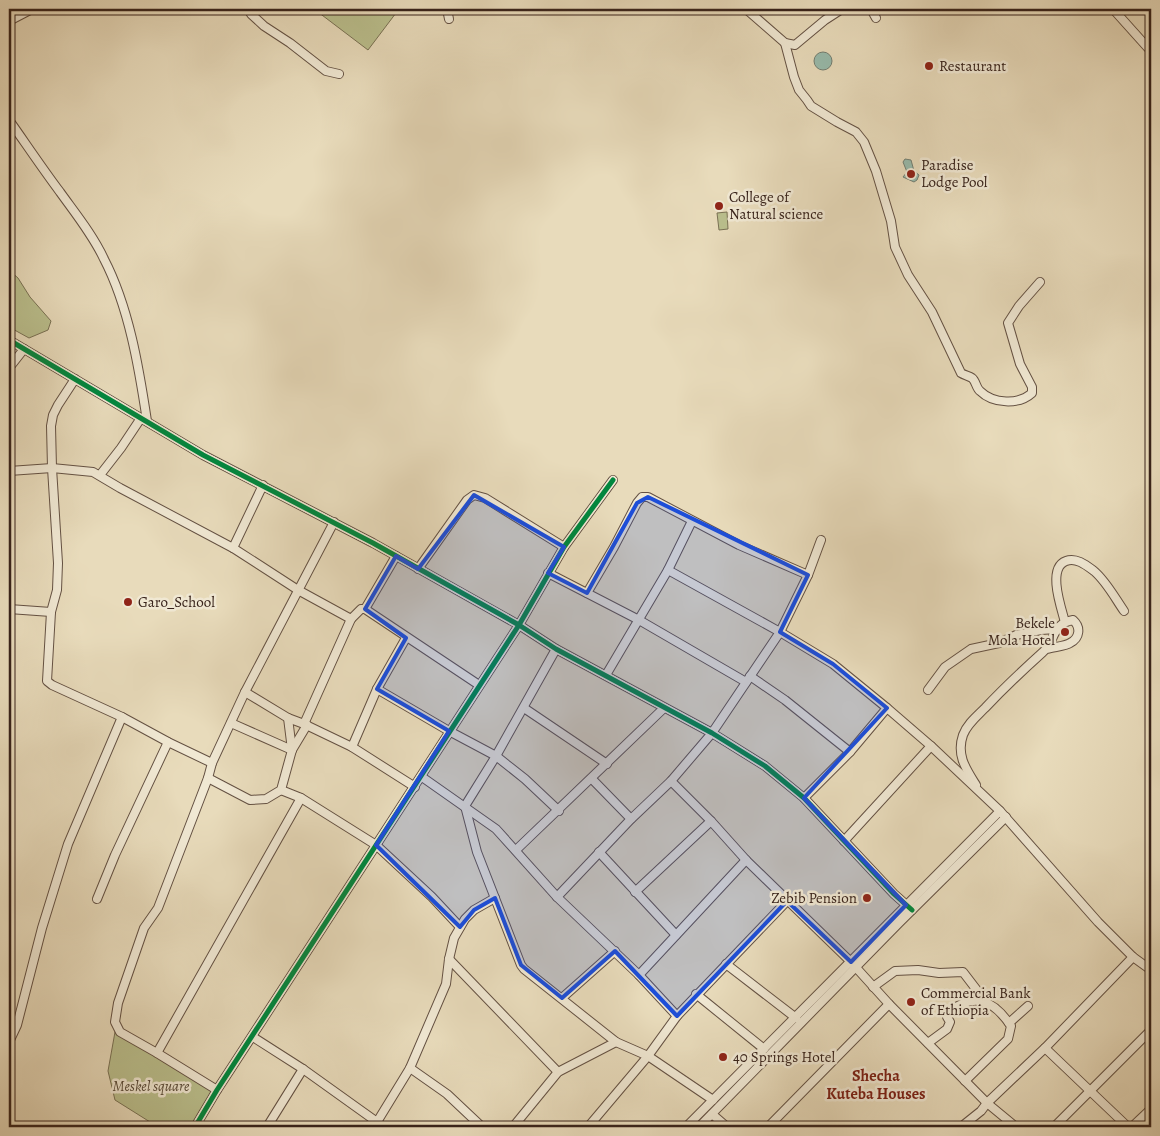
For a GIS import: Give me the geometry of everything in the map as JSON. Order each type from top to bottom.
[{"type":"street","points":[[9,21],[32,9]]},
{"type":"street","points":[[248,9],[250,14],[264,26],[290,43],[326,71],[339,74]]},
{"type":"street","points":[[447,9],[449,19]]},
{"type":"street","points":[[746,9],[785,43],[795,45],[842,9]]},
{"type":"street","points":[[871,9],[876,18]]},
{"type":"street","points":[[1113,9],[1148,48],[1151,48]]},
{"type":"street","points":[[785,43],[799,90],[811,106],[856,132],[864,142],[876,170],[891,221],[894,242],[903,266],[932,312],[961,373],[971,377],[979,390],[988,397],[1013,402],[1026,399],[1032,393],[1032,387],[1020,364],[1008,323],[1019,306],[1040,282]]},
{"type":"street","points":[[9,120],[77,216],[104,258],[119,295],[128,328],[142,387],[144,420],[100,475]]},
{"type":"street","points":[[9,340],[203,455],[396,556],[519,625],[556,649],[712,733],[765,766],[804,798],[909,908]]},
{"type":"street","points":[[9,368],[24,349]]},
{"type":"street","points":[[75,379],[53,415],[51,426],[58,562],[57,590],[51,612],[47,681],[212,763]]},
{"type":"street","points":[[9,471],[52,468],[93,472],[100,475],[120,488],[233,548],[298,590],[351,618]]},
{"type":"street","points":[[196,1127],[217,1090],[519,625],[564,547],[613,480]]},
{"type":"street","points":[[233,548],[263,485]]},
{"type":"street","points":[[418,569],[467,500],[474,494],[486,498],[564,547]]},
{"type":"street","points":[[588,593],[642,496],[648,497],[739,545],[808,575]]},
{"type":"street","points":[[606,675],[668,570],[692,521]]},
{"type":"street","points":[[217,1090],[157,1052],[120,1032],[115,1022],[118,1003],[144,928],[158,908],[212,763],[245,692],[334,522]]},
{"type":"street","points":[[557,897],[631,819],[671,781],[712,733],[780,632],[808,575],[821,540]]},
{"type":"street","points":[[208,778],[250,800],[266,799],[281,790],[292,750],[306,725],[351,618],[361,609],[365,609],[396,556]]},
{"type":"street","points":[[1065,622],[1056,574],[1057,568],[1062,562],[1070,560],[1082,562],[1095,572],[1124,611]]},
{"type":"street","points":[[668,570],[834,664],[888,708],[932,746],[1003,814],[1098,922],[1133,957],[1151,970]]},
{"type":"street","points":[[548,573],[639,620],[785,700],[850,752]]},
{"type":"street","points":[[9,609],[51,612]]},
{"type":"street","points":[[365,609],[479,685]]},
{"type":"street","points":[[982,795],[961,759],[963,735],[968,725],[1000,692],[1047,649],[1056,629],[1065,622],[1073,620],[1078,624],[1078,636],[1070,644],[1047,649]]},
{"type":"street","points":[[928,690],[945,667],[971,649],[999,642],[1016,635],[1056,629]]},
{"type":"street","points":[[352,748],[378,689],[406,638]]},
{"type":"street","points":[[556,649],[524,708],[465,806],[477,852],[524,969],[616,1042],[648,1056],[714,1100]]},
{"type":"street","points":[[378,689],[496,756],[559,810]]},
{"type":"street","points":[[245,692],[288,718],[352,748],[415,787]]},
{"type":"street","points":[[524,708],[607,764]]},
{"type":"street","points":[[516,850],[664,708]]},
{"type":"street","points":[[804,798],[850,752],[888,708]]},
{"type":"street","points":[[9,1042],[68,844],[122,717]]},
{"type":"street","points":[[288,718],[292,750]]},
{"type":"street","points":[[231,723],[292,750]]},
{"type":"street","points":[[97,899],[115,855],[168,742]]},
{"type":"street","points":[[844,841],[932,746]]},
{"type":"street","points":[[422,776],[496,829],[557,897],[615,951],[677,1016]]},
{"type":"street","points":[[592,779],[631,819]]},
{"type":"street","points":[[671,781],[746,860],[853,965],[888,1004],[987,1103],[1016,1127]]},
{"type":"street","points":[[281,790],[301,798],[376,845],[432,897],[460,927]]},
{"type":"street","points":[[157,1052],[301,798]]},
{"type":"street","points":[[699,1127],[853,965],[1003,814]]},
{"type":"street","points":[[636,892],[711,822]]},
{"type":"street","points":[[599,852],[676,935]]},
{"type":"street","points":[[639,975],[746,860]]},
{"type":"street","points":[[377,1122],[410,1068],[446,984],[454,938],[460,927],[474,910],[495,898]]},
{"type":"street","points":[[588,1127],[648,1056],[677,1016],[696,994],[787,900]]},
{"type":"street","points":[[562,998],[615,951]]},
{"type":"street","points":[[962,1127],[981,1111],[1133,957]]},
{"type":"street","points":[[449,959],[558,1072]]},
{"type":"street","points":[[726,964],[796,1018]]},
{"type":"street","points":[[686,1127],[764,1048],[853,965]]},
{"type":"street","points":[[873,988],[895,971],[963,972],[975,985],[986,1002],[996,1008],[1009,1023],[1011,1029],[1008,1039],[965,1081]]},
{"type":"street","points":[[696,994],[764,1048]]},
{"type":"street","points":[[928,1043],[947,1029],[950,1022],[947,1013],[959,1004],[986,1002]]},
{"type":"street","points":[[768,1127],[888,1004]]},
{"type":"street","points":[[1009,1023],[1028,1006]]},
{"type":"street","points":[[1054,1127],[1151,1030]]},
{"type":"street","points":[[253,1036],[384,1127]]},
{"type":"street","points":[[513,1127],[558,1072],[616,1042]]},
{"type":"street","points":[[1044,1048],[1128,1127]]},
{"type":"street","points":[[410,1068],[447,1094],[482,1127]]},
{"type":"street","points":[[278,1127],[269,1124],[303,1069]]},
{"type":"street","points":[[1132,1127],[1151,1109]]},
{"type":"street","points":[[712,1114],[727,1127]]},
{"type":"highlighted area","points":[[474,495],[564,547],[548,573],[587,593],[637,503],[648,497],[808,575],[780,632],[833,664],[887,708],[804,798],[906,905],[851,962],[787,901],[677,1016],[615,951],[562,998],[521,965],[495,898],[474,910],[460,927],[376,845],[449,731],[377,689],[406,638],[365,609],[396,556],[418,569]]},
{"type":"green space","points":[[314,9],[399,9],[368,50]]},
{"type":"green space","points":[[727,212],[728,229],[719,230],[717,213]]},
{"type":"green space","points":[[9,270],[18,278],[30,297],[51,321],[48,330],[29,338],[9,327]]},
{"type":"green space","name":"Meskel square","points":[[115,1032],[129,1034],[217,1092],[195,1127],[158,1127],[115,1100],[108,1071]]},
{"type":"shaded area","points":[[823,52],[829,55],[832,61],[829,67],[823,70],[817,67],[814,61],[817,55]]},
{"type":"shaded area","points":[[905,159],[911,160],[914,171],[919,175],[914,182],[903,177],[907,172],[903,162]]},
{"type":"cycle path","points":[[9,340],[203,455],[373,543],[519,625],[556,649],[712,733],[765,766],[804,798],[894,894],[912,910]]},
{"type":"cycle path","points":[[195,1127],[217,1090],[519,625],[564,547],[613,480]]},
{"type":"place","name":"Restaurant","points":[[929,66]]},
{"type":"place","name":"Paradise Lodge Pool","points":[[911,174]]},
{"type":"place","name":"College of Natural science","points":[[719,206]]},
{"type":"place","name":"Garo_School","points":[[128,602]]},
{"type":"place","name":"Bekele Mola Hotel","points":[[1065,632]]},
{"type":"place","name":"Zebib Pension","points":[[867,898]]},
{"type":"place","name":"Commercial Bank of Ethiopia","points":[[911,1002]]},
{"type":"place","name":"40 Springs Hotel","points":[[723,1057]]},
{"type":"district","name":"Shecha Kuteba Houses","points":[[876,1085]]}]
